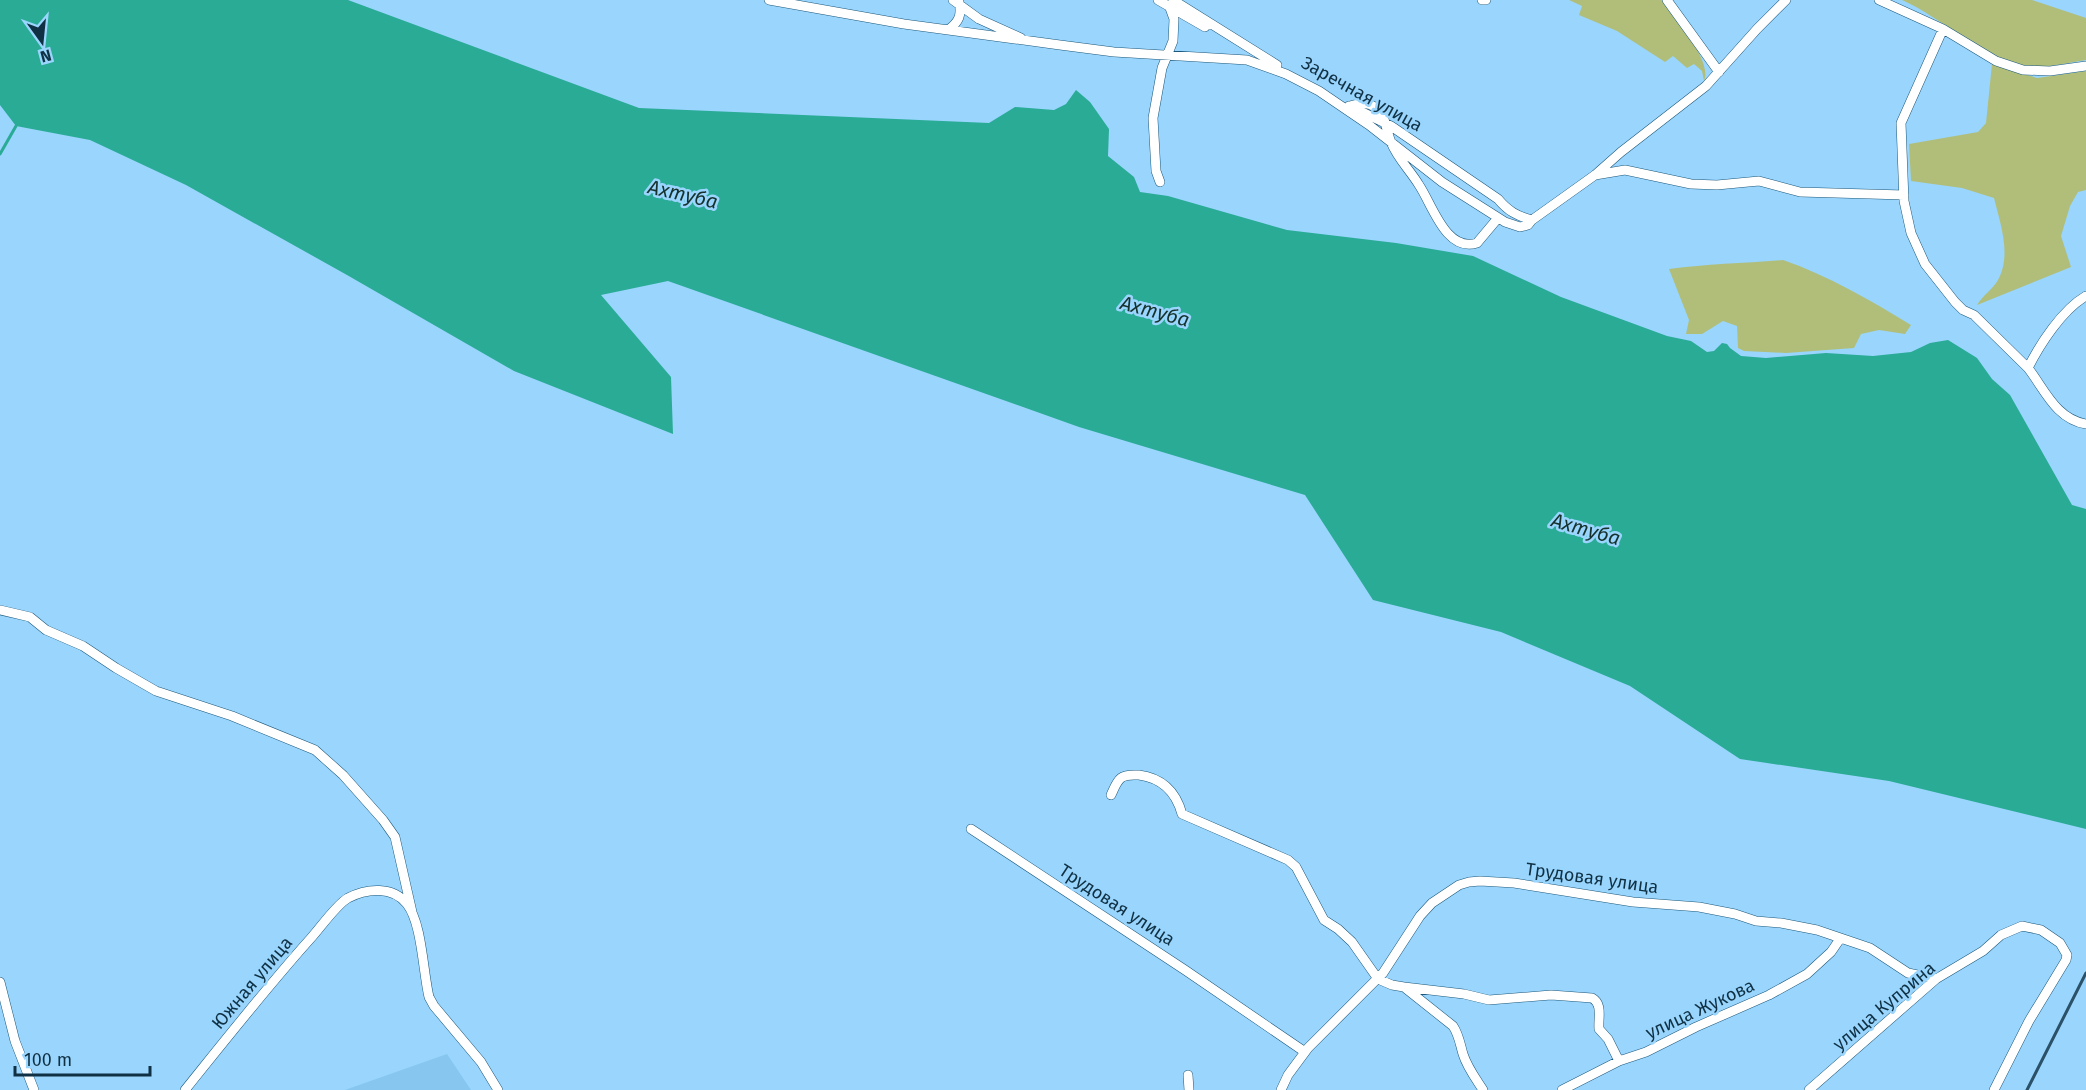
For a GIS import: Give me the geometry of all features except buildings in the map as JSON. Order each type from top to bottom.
[{"type":"street","points":[[769,0],[948,30],[1114,52],[1248,60],[1286,74],[1319,91]]},
{"type":"street","name":"Заречная улица","points":[[1158,0],[1171,4],[1319,91],[1385,123],[1470,179],[1498,199],[1506,209],[1517,216],[1532,220]]},
{"type":"street","points":[[1668,0],[1719,72]]},
{"type":"street","points":[[1347,106],[1442,182],[1498,218],[1520,227],[1528,225],[1707,86],[1786,0]]},
{"type":"street","points":[[1879,0],[1943,29],[1996,61],[2023,70],[2050,71],[2086,66]]},
{"type":"street","points":[[948,30],[960,17],[957,1]]},
{"type":"street","points":[[957,1],[979,19],[1028,41]]},
{"type":"street","points":[[1160,182],[1156,171],[1153,118],[1167,55],[1173,41],[1174,19],[1171,4]]},
{"type":"street","points":[[1943,29],[1901,123],[1905,213],[1911,233],[1925,264],[1955,302],[1974,315],[2028,368],[2053,404],[2063,414],[2079,423],[2086,424]]},
{"type":"street","points":[[1385,123],[1398,155],[1421,186],[1436,217],[1451,237],[1465,244],[1477,243],[1498,218]]},
{"type":"street","points":[[1594,175],[1625,170],[1691,184],[1717,185],[1759,181],[1800,192],[1904,195]]},
{"type":"street","points":[[2028,368],[2061,318],[2076,302],[2086,296]]},
{"type":"street","points":[[0,610],[30,617],[46,630],[83,646],[156,691],[232,716],[315,750],[343,775],[395,837],[417,926],[429,997],[481,1062],[498,1090]]},
{"type":"street","points":[[1111,795],[1118,780],[1124,776],[1139,775],[1156,778],[1173,792],[1182,814],[1288,860],[1296,867],[1324,920],[1352,942],[1378,979],[1392,985],[1464,994],[1490,1000],[1551,995],[1596,1000],[1599,1007],[1599,1029],[1608,1039],[1619,1061]]},
{"type":"street","name":"Трудовая улица","points":[[970,829],[1305,1052]]},
{"type":"street","name":"Трудовая улица","points":[[1281,1090],[1288,1075],[1305,1052],[1392,962],[1420,916],[1432,903],[1459,885],[1480,880],[1651,904],[1699,907],[1756,921],[1817,930],[1870,948],[1908,973],[1936,979]]},
{"type":"street","name":"Южная улица","points":[[185,1090],[270,984],[346,899],[375,890],[389,891],[397,895],[412,912]]},
{"type":"street","name":"улица Куприна","points":[[1809,1090],[1936,979],[1983,951],[2001,935],[2022,926],[2042,930],[2060,943],[2067,955],[2066,960],[2029,1021],[1994,1090]]},
{"type":"street","name":"улица Жукова","points":[[1562,1090],[1619,1061],[1646,1052],[1768,995],[1807,974],[1831,952],[1840,939]]},
{"type":"street","points":[[0,982],[15,1041],[34,1090]]},
{"type":"street","points":[[1404,987],[1453,1026],[1458,1034],[1466,1061],[1483,1090]]},
{"type":"street","points":[[1188,1075],[1189,1090]]},
{"type":"shaded area","points":[[1569,0],[1663,0],[1698,52],[1703,63],[1704,81],[1702,71],[1694,64],[1687,68],[1673,56],[1665,62],[1617,31],[1579,15],[1582,6]]},
{"type":"shaded area","points":[[1902,0],[2032,0],[2086,18],[2086,60],[2041,67],[2009,62],[1977,47]]},
{"type":"shaded area","points":[[1992,64],[2037,78],[2086,71],[2086,190],[2078,192],[2070,206],[2061,236],[2071,267],[1977,305],[1998,280],[2004,260],[2004,239],[1994,198],[1962,188],[1911,181],[1909,144],[1978,132],[1986,123]]},
{"type":"shaded area","points":[[1783,260],[1833,281],[1911,325],[1905,334],[1879,330],[1861,334],[1854,348],[1786,353],[1744,351],[1738,348],[1737,326],[1723,321],[1702,334],[1686,334],[1689,320],[1669,269]]},
{"type":"shaded area","points":[[447,1054],[471,1090],[345,1090]]},
{"type":"water","name":"Ахтуба","points":[[0,0],[348,0],[639,108],[989,123],[1015,107],[1054,110],[1066,104],[1076,90],[1090,102],[1109,129],[1108,156],[1134,177],[1140,192],[1168,196],[1287,230],[1396,243],[1473,256],[1561,297],[1667,336],[1691,341],[1707,352],[1714,351],[1722,343],[1727,344],[1741,356],[1766,358],[1826,353],[1873,356],[1911,352],[1930,343],[1948,340],[1977,358],[1992,379],[2010,395],[2072,505],[2086,509],[2086,829],[1889,781],[1740,759],[1630,686],[1501,632],[1373,600],[1305,495],[1079,427],[668,281],[601,295],[671,377],[673,434],[514,371],[186,185],[90,140],[16,126],[0,105]]},
{"type":"waterway","points":[[0,154],[16,126]]},
{"type":"railway","points":[[2027,1090],[2086,973]]}]
